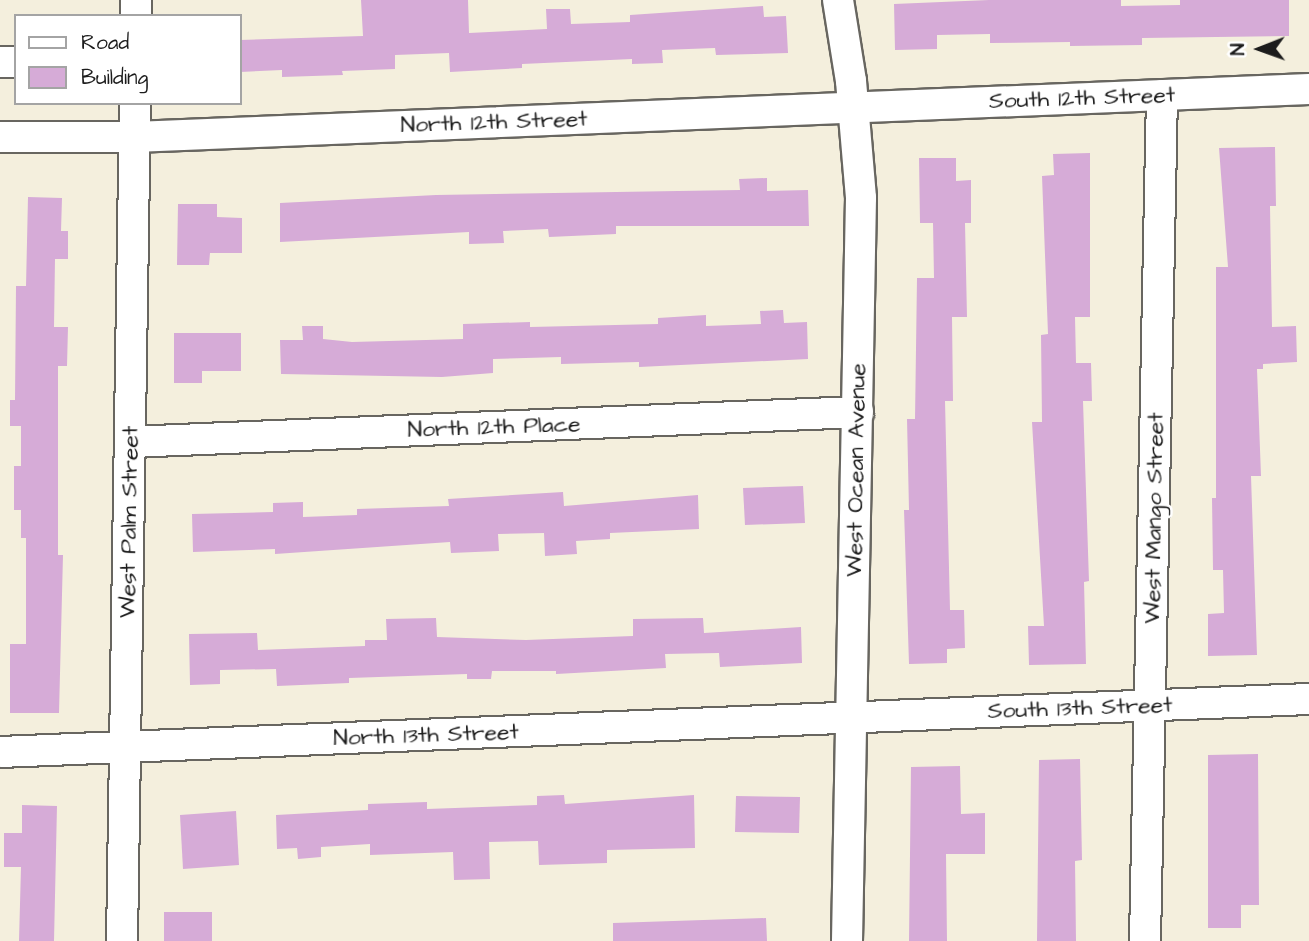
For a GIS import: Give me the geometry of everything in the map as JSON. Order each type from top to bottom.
[{"type":"street","name":"West Ocean Avenue","points":[[838,0],[854,108],[861,198],[847,941]]},
{"type":"street","name":"South 12th Street","points":[[854,108],[1309,89]]},
{"type":"street","name":"West Mango Street","points":[[1145,941],[1162,95]]},
{"type":"street","name":"West Palm Street","points":[[122,941],[135,105]]},
{"type":"street","name":"North 12th Street","points":[[0,137],[134,136],[854,108]]},
{"type":"street","name":"North 12th Place","points":[[130,442],[858,412]]},
{"type":"street","name":"South 13th Street","points":[[852,717],[1309,699]]},
{"type":"street","name":"North 13th Street","points":[[0,752],[852,717]]},
{"type":"building","points":[[361,0],[468,0],[469,33],[547,29],[546,9],[570,9],[571,24],[630,22],[630,15],[763,6],[764,17],[786,16],[788,53],[716,55],[715,48],[662,50],[663,63],[632,64],[632,59],[522,64],[522,68],[450,72],[449,53],[395,55],[395,69],[342,71],[343,75],[282,77],[282,70],[242,72],[242,40],[363,36]]},
{"type":"building","points":[[989,0],[1121,0],[1121,6],[1180,5],[1180,0],[1289,0],[1289,36],[1142,38],[1142,45],[1070,46],[1070,42],[990,43],[990,34],[937,35],[937,49],[895,50],[894,4]]},
{"type":"building","points":[[1275,147],[1276,206],[1270,206],[1272,327],[1296,326],[1297,362],[1263,364],[1263,369],[1257,369],[1261,476],[1251,476],[1257,655],[1208,656],[1208,614],[1224,613],[1223,570],[1213,570],[1212,498],[1216,498],[1216,267],[1228,267],[1219,148]]},
{"type":"building","points":[[1090,153],[1090,317],[1075,317],[1076,363],[1091,363],[1092,401],[1083,401],[1089,581],[1084,582],[1086,664],[1029,665],[1028,626],[1044,626],[1032,422],[1042,422],[1041,335],[1048,334],[1042,176],[1054,175],[1053,154]]},
{"type":"building","points":[[919,158],[956,158],[956,181],[971,180],[971,223],[965,223],[967,317],[952,317],[953,401],[945,401],[950,610],[964,610],[965,648],[947,649],[947,663],[909,664],[904,510],[909,510],[907,419],[915,419],[917,278],[934,278],[933,223],[920,223]]},
{"type":"building","points":[[767,178],[767,191],[808,190],[809,226],[616,226],[616,234],[549,237],[548,229],[503,231],[504,243],[469,244],[469,232],[280,242],[280,203],[436,195],[740,190],[739,179]]},
{"type":"building","points":[[28,197],[62,198],[61,231],[68,231],[68,259],[55,259],[54,327],[68,327],[67,366],[58,366],[58,555],[63,555],[59,713],[10,713],[10,644],[26,644],[26,538],[21,538],[21,510],[14,510],[14,466],[21,466],[21,426],[10,426],[10,400],[15,400],[16,286],[26,286]]},
{"type":"building","points":[[178,204],[217,204],[217,217],[242,218],[242,253],[210,253],[209,265],[177,265]]},
{"type":"building","points":[[783,310],[784,323],[807,322],[808,359],[639,367],[639,362],[561,364],[561,357],[493,359],[493,373],[442,377],[281,374],[280,340],[303,340],[302,326],[323,326],[323,339],[352,342],[463,339],[463,324],[530,322],[530,327],[658,324],[658,318],[706,315],[706,326],[761,324],[760,311]]},
{"type":"building","points":[[174,333],[241,333],[241,371],[202,371],[202,383],[174,383]]},
{"type":"building","points":[[803,486],[805,523],[745,525],[743,488]]},
{"type":"building","points":[[563,492],[564,506],[698,495],[699,529],[610,533],[610,539],[576,541],[577,554],[545,556],[544,533],[498,534],[499,551],[451,553],[450,542],[275,554],[275,549],[193,552],[192,514],[273,512],[273,503],[303,502],[303,517],[357,515],[357,509],[449,506],[448,499]]},
{"type":"building","points":[[436,618],[437,637],[526,640],[633,636],[633,619],[703,618],[704,633],[801,627],[802,663],[720,667],[719,653],[665,654],[666,668],[556,674],[556,671],[492,671],[491,679],[467,679],[467,674],[349,678],[349,683],[277,686],[276,669],[220,670],[220,684],[190,685],[189,634],[257,633],[258,650],[365,646],[365,640],[387,640],[386,619]]},
{"type":"building","points":[[1258,754],[1259,905],[1241,905],[1241,928],[1208,928],[1208,755]]},
{"type":"building","points":[[1080,759],[1082,860],[1075,861],[1076,941],[1037,941],[1039,760]]},
{"type":"building","points":[[960,766],[961,814],[985,813],[985,854],[946,854],[947,941],[909,941],[911,767]]},
{"type":"building","points":[[564,795],[565,804],[694,795],[695,848],[607,850],[607,863],[539,865],[538,841],[489,842],[490,879],[454,880],[453,852],[370,855],[370,844],[321,847],[321,857],[298,859],[297,848],[277,849],[276,815],[368,810],[368,804],[427,802],[427,809],[537,805],[537,796]]},
{"type":"building","points":[[736,796],[800,797],[799,833],[735,832]]},
{"type":"building","points":[[22,805],[57,806],[54,941],[19,941],[21,867],[4,867],[4,833],[22,833]]},
{"type":"building","points":[[236,811],[239,865],[183,869],[180,815]]},
{"type":"building","points":[[164,912],[212,912],[212,941],[164,941]]},
{"type":"building","points":[[766,918],[767,941],[613,941],[613,923]]}]
